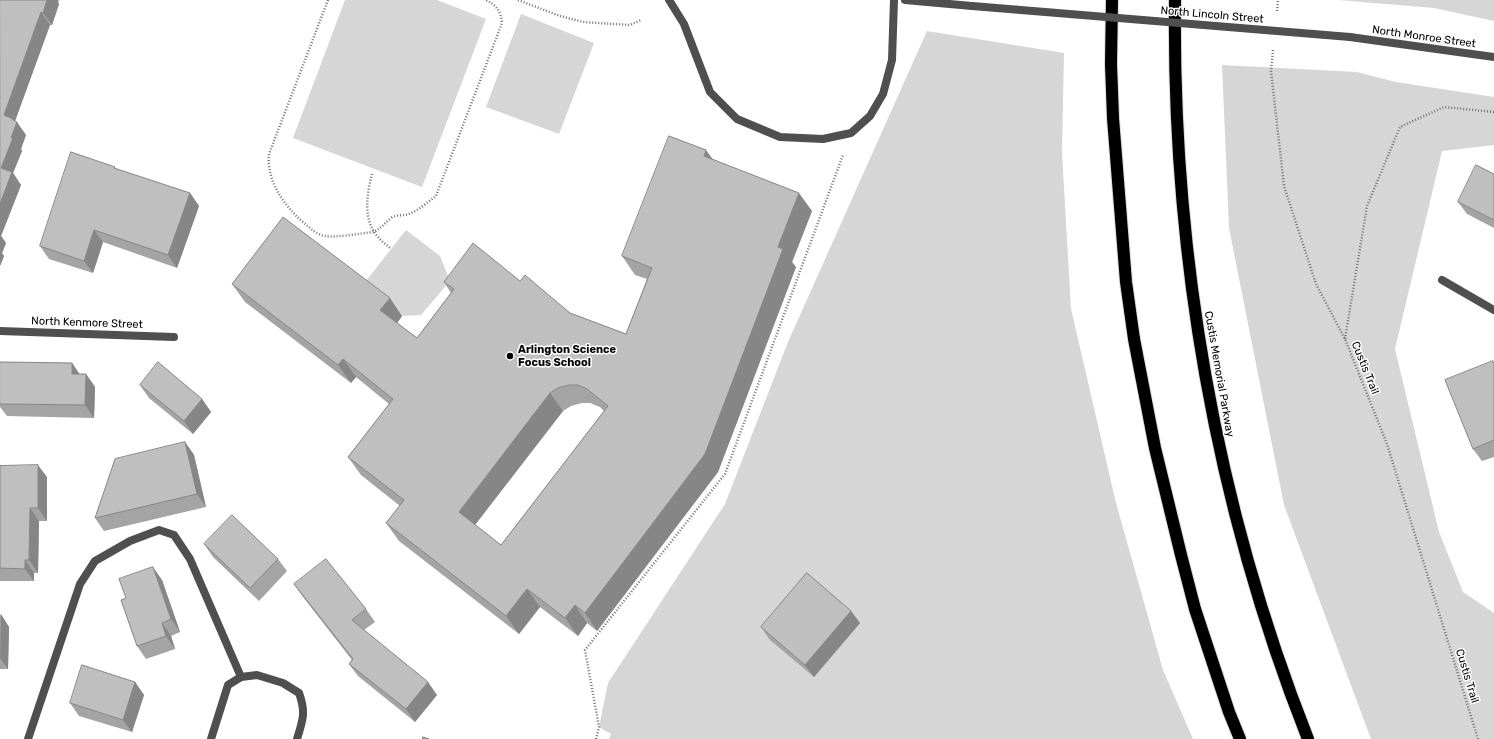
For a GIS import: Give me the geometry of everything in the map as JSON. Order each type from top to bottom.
[{"type":"highway","points":[[1112,0],[1111,64],[1113,118],[1125,267],[1134,339],[1155,448],[1195,609],[1229,712],[1240,739]]},
{"type":"highway","name":"Custis Memorial Parkway","points":[[1175,0],[1175,82],[1181,193],[1186,248],[1211,411],[1234,516],[1249,569],[1283,673],[1308,739]]},
{"type":"street","points":[[669,0],[684,24],[710,92],[737,119],[780,137],[823,139],[851,133],[870,116],[883,94],[892,60],[894,0]]},
{"type":"street","name":"North Lincoln Street","points":[[905,0],[1350,37]]},
{"type":"street","name":"North Monroe Street","points":[[1350,37],[1494,58]]},
{"type":"street","points":[[1442,280],[1494,310]]},
{"type":"street","name":"North Kenmore Street","points":[[0,331],[174,337]]},
{"type":"street","points":[[28,739],[80,584],[95,561],[130,540],[159,530],[174,535],[190,559],[241,677]]},
{"type":"street","points":[[211,739],[228,685],[241,677],[257,675],[283,683],[299,693],[304,707],[302,725],[297,739]]},
{"type":"path","points":[[328,0],[268,160],[273,180],[287,207],[298,218],[316,232],[324,236],[374,232],[380,229],[392,218],[398,215],[409,214],[436,196],[471,108],[502,22],[502,16],[498,10],[486,0]]},
{"type":"path","points":[[518,0],[560,16],[584,22],[630,25],[641,20]]},
{"type":"path","points":[[1277,16],[1278,0]]},
{"type":"path","name":"Custis Trail","points":[[1274,47],[1271,71],[1284,186],[1316,284],[1345,339],[1387,444],[1478,739]]},
{"type":"path","points":[[1345,339],[1367,206],[1400,127],[1444,107],[1494,112]]},
{"type":"path","points":[[596,739],[599,727],[586,650],[725,474],[851,133]]},
{"type":"path","points":[[372,174],[366,207],[369,221],[378,238],[391,249]]},
{"type":"shaded area","points":[[345,0],[437,0],[486,19],[422,187],[293,138]]},
{"type":"shaded area","points":[[1338,0],[1494,0],[1494,21],[1434,8]]},
{"type":"shaded area","points":[[521,14],[594,43],[559,134],[486,107]]},
{"type":"shaded area","points":[[927,31],[1064,53],[1062,153],[1071,309],[1116,503],[1163,670],[1193,739],[609,739],[611,734],[599,727],[608,683],[725,504],[788,342]]},
{"type":"shaded area","points":[[1222,65],[1357,72],[1396,82],[1494,97],[1494,145],[1442,151],[1395,349],[1439,532],[1463,592],[1494,613],[1494,739],[1371,739],[1284,505],[1229,228]]},
{"type":"shaded area","points":[[406,230],[440,256],[450,281],[421,315],[402,316],[362,286]]},
{"type":"building","points":[[0,0],[47,0],[43,13],[41,12],[4,115],[17,122],[11,138],[13,138],[1,168],[12,172],[0,204]]},
{"type":"building","name":"Arlington Science Focus School","points":[[669,136],[706,150],[704,156],[799,193],[778,247],[783,249],[705,454],[585,613],[575,605],[565,618],[527,589],[506,616],[386,523],[404,500],[348,457],[393,399],[343,359],[338,365],[232,284],[283,217],[390,298],[380,310],[417,338],[454,289],[444,282],[473,243],[520,281],[525,275],[570,313],[626,334],[652,268],[622,256]],"holes":[[[569,385],[578,385],[587,389],[608,406],[501,545],[459,512],[550,393],[558,388]]]},
{"type":"building","points":[[71,152],[190,193],[168,255],[94,230],[84,261],[40,246]]},
{"type":"building","points":[[1476,165],[1494,174],[1494,220],[1458,202]]},
{"type":"building","points":[[1493,361],[1494,440],[1473,449],[1445,380]]},
{"type":"building","points":[[0,362],[72,363],[72,374],[86,374],[85,405],[0,404]]},
{"type":"building","points":[[158,362],[202,399],[184,421],[140,385]]},
{"type":"building","points":[[185,442],[197,494],[95,518],[115,459]]},
{"type":"building","points":[[38,465],[38,508],[30,508],[29,560],[25,560],[25,569],[0,568],[0,466]]},
{"type":"building","points":[[232,515],[278,559],[250,588],[204,544]]},
{"type":"building","points":[[326,559],[366,609],[352,620],[428,682],[406,709],[349,664],[353,659],[294,584]]},
{"type":"building","points":[[153,567],[171,619],[162,623],[166,636],[137,646],[121,600],[126,598],[119,579]]},
{"type":"building","points":[[807,573],[851,611],[805,665],[761,627]]},
{"type":"building","points":[[82,665],[135,682],[123,720],[70,703]]},
{"type":"place","name":"Arlington Science Focus School","points":[[510,356]]}]
